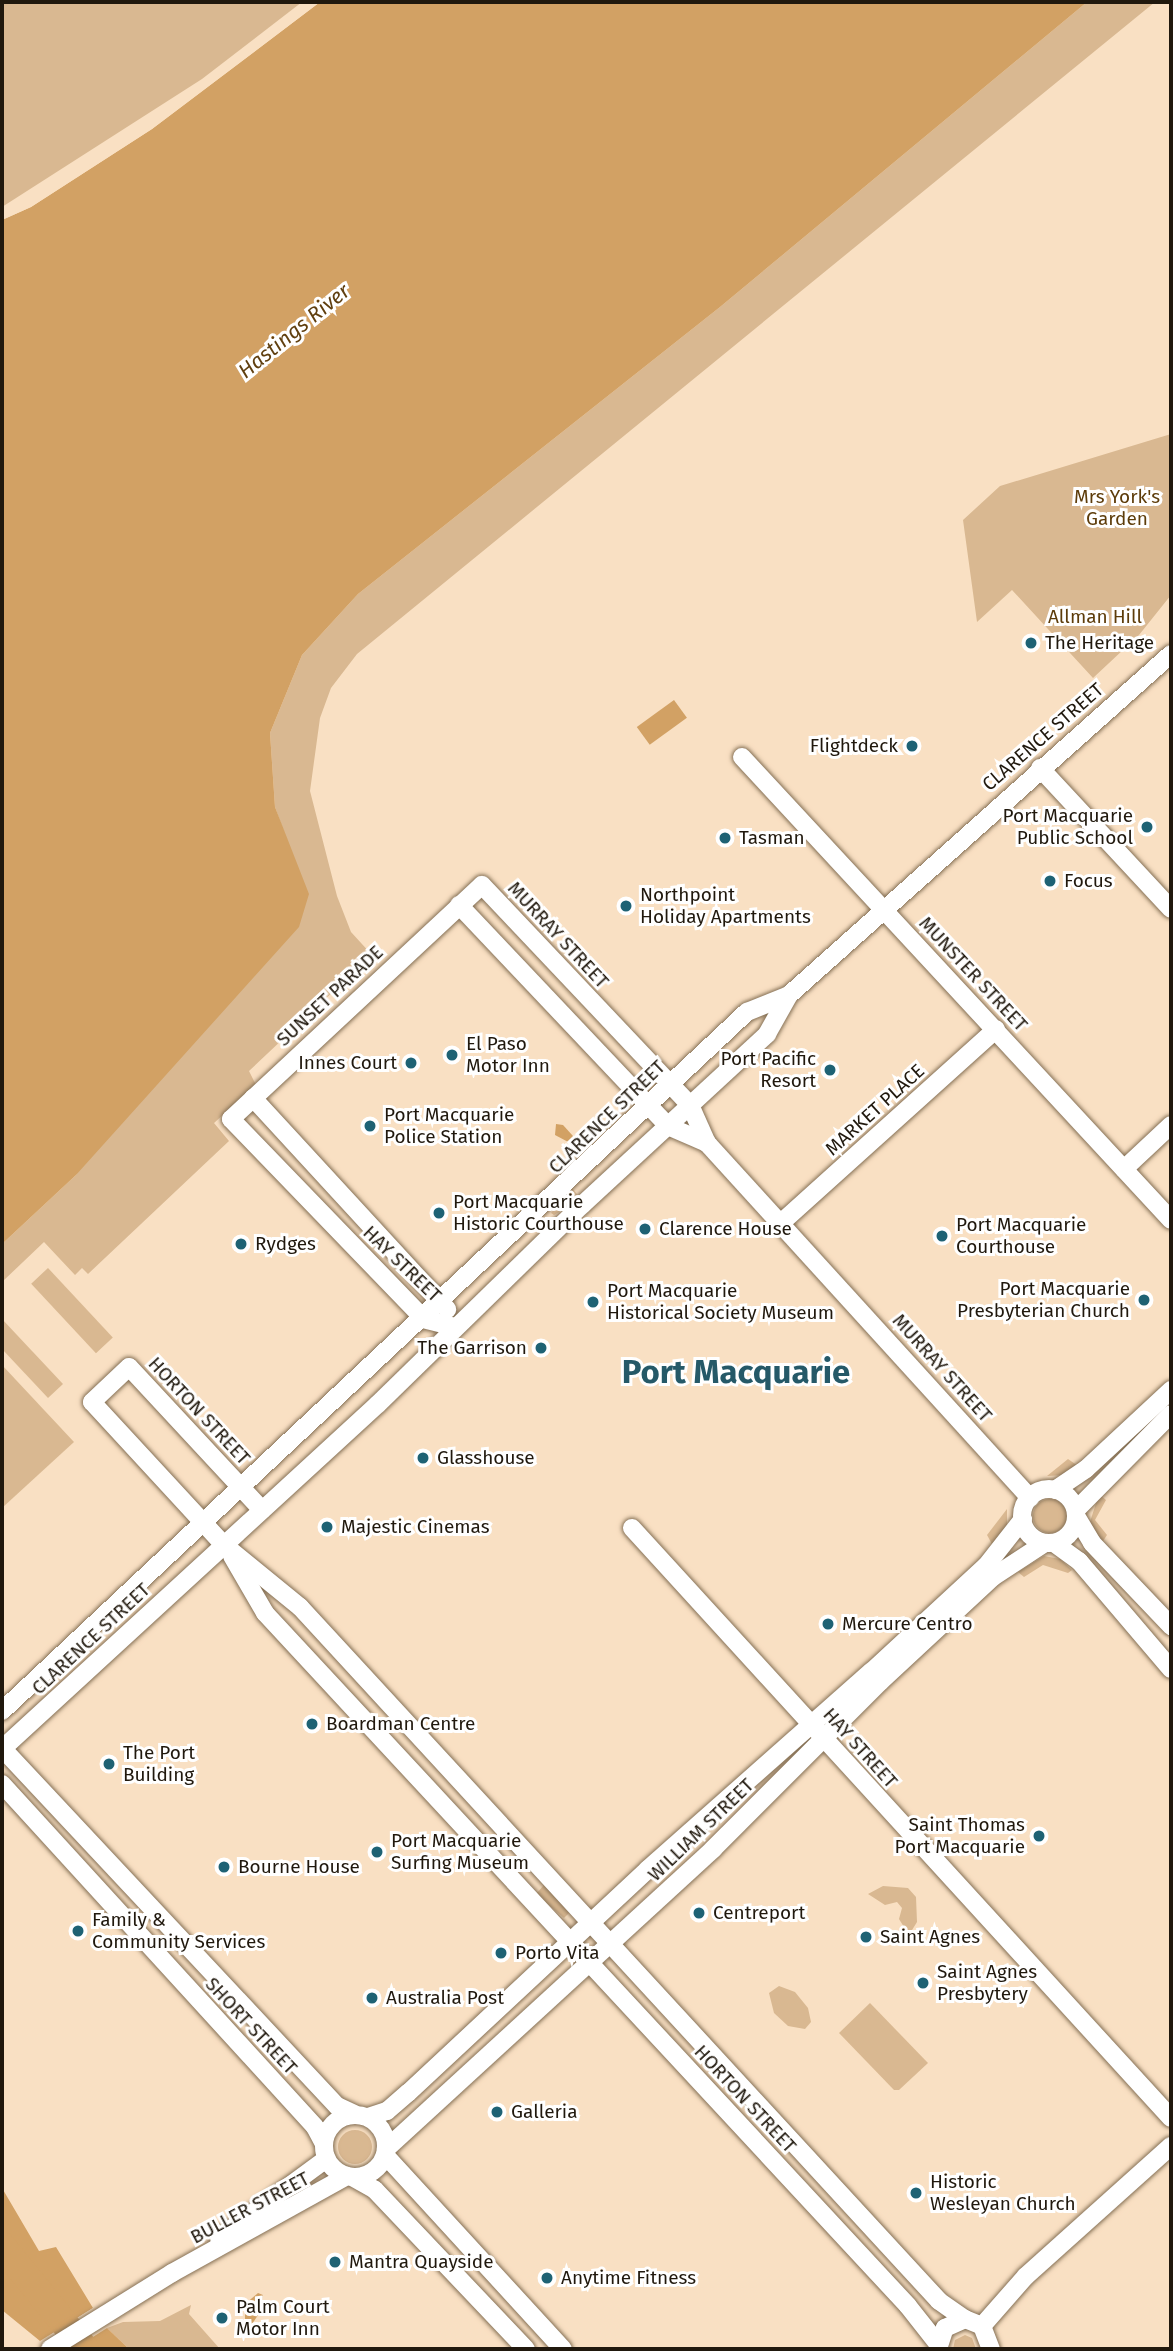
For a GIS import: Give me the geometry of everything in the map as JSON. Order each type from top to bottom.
[{"type":"street","name":"CLARENCE STREET","points":[[2,1749],[299,1476],[767,1034],[789,995],[1040,768],[1171,654]]},
{"type":"street","name":"MUNSTER STREET","points":[[742,757],[996,1028],[1171,1220]]},
{"type":"street","points":[[1040,768],[1171,909]]},
{"type":"street","name":"MURRAY STREET","points":[[708,1143],[668,1126],[459,905],[482,885],[690,1105],[708,1143],[1030,1499]]},
{"type":"street","name":"SUNSET PARADE","points":[[231,1119],[459,905]]},
{"type":"street","name":"CLARENCE STREET","points":[[2,1711],[424,1319],[747,1012],[789,995]]},
{"type":"street","name":"MARKET PLACE","points":[[782,1222],[996,1028]]},
{"type":"street","name":"HAY STREET","points":[[253,1098],[443,1301],[455,1327]]},
{"type":"street","name":"HAY STREET","points":[[231,1119],[424,1319],[455,1327]]},
{"type":"street","points":[[1124,1169],[1171,1125]]},
{"type":"street","name":"HORTON STREET","points":[[262,1510],[130,1367],[92,1402],[224,1545],[300,1607],[939,2301],[965,2319],[982,2326]]},
{"type":"street","points":[[1030,1499],[1041,1491],[1055,1490],[1086,1469],[1171,1390]]},
{"type":"street","name":"WILLIAM STREET","points":[[386,2152],[612,1944],[993,1577],[1072,1530],[1076,1513],[1171,1415]]},
{"type":"street","points":[[279,1454],[299,1476]]},
{"type":"street","points":[[1055,1490],[1070,1499],[1092,1542],[1171,1626]]},
{"type":"street","name":"WILLIAM STREET","points":[[361,2116],[387,2111],[408,2093],[648,1869],[986,1566],[1023,1519],[1030,1499]]},
{"type":"street","points":[[1023,1519],[1030,1535],[1050,1543],[1079,1561],[1171,1669]]},
{"type":"street","name":"HAY STREET","points":[[632,1528],[1171,2118]]},
{"type":"street","name":"HORTON STREET","points":[[224,1545],[277,1626],[920,2319],[938,2346]]},
{"type":"street","name":"CLARENCE STREET","points":[[155,1570],[173,1591]]},
{"type":"street","points":[[277,1626],[276,1616],[288,1606],[300,1607]]},
{"type":"street","name":"CLARENCE STREET","points":[[18,1696],[37,1717]]},
{"type":"street","name":"SHORT STREET","points":[[2,1749],[337,2106],[361,2116]]},
{"type":"street","name":"SHORT STREET","points":[[2,1784],[28,1817],[315,2127],[325,2151]]},
{"type":"street","points":[[28,1817],[26,1807],[33,1798],[49,1799]]},
{"type":"street","points":[[518,1885],[527,1889],[537,1885],[540,1866]]},
{"type":"street","points":[[648,1869],[643,1879],[649,1891],[669,1890]]},
{"type":"street","points":[[639,2015],[642,1999],[661,1996]]},
{"type":"street","points":[[526,2349],[375,2190],[349,2177],[325,2151],[333,2123],[361,2116],[385,2136],[386,2152],[450,2229],[563,2349]]},
{"type":"street","points":[[991,2349],[982,2326],[1026,2276],[1171,2146]]},
{"type":"street","name":"BULLER STREET","points":[[172,2273],[325,2151]]},
{"type":"street","points":[[349,2177],[370,2173],[386,2152]]},
{"type":"street","name":"BULLER STREET","points":[[50,2349],[172,2273],[349,2177]]},
{"type":"street","points":[[430,2248],[450,2229]]},
{"type":"street","points":[[938,2346],[946,2328],[965,2319]]},
{"type":"green space","points":[[2,2],[302,2],[202,79],[2,207]]},
{"type":"green space","points":[[1087,2],[1155,2],[357,654],[331,688],[320,718],[310,791],[337,896],[351,932],[372,955],[249,1071],[256,1085],[214,1123],[229,1141],[88,1274],[82,1268],[75,1275],[44,1242],[2,1282],[2,1244],[76,1175],[288,843],[275,807],[270,733],[302,655],[358,594],[720,307]]},
{"type":"green space","points":[[1171,434],[1171,595],[1139,635],[1093,678],[1012,590],[977,622],[963,520],[1000,486]]},
{"type":"green space","points":[[572,1188],[581,1199],[554,1215],[551,1213]]},
{"type":"green space","points":[[48,1268],[113,1337],[96,1353],[31,1284]]},
{"type":"green space","points":[[2,1319],[63,1384],[48,1398],[2,1349]]},
{"type":"green space","points":[[2,1365],[74,1442],[2,1508]]},
{"type":"green space","points":[[1068,1459],[1078,1466],[1065,1475],[1047,1476]]},
{"type":"green space","points":[[1099,1494],[1106,1500],[1095,1520],[1107,1535],[1101,1544],[1090,1522]]},
{"type":"green space","points":[[1050,1499],[1062,1504],[1067,1516],[1062,1528],[1050,1533],[1038,1528],[1033,1516],[1038,1504]]},
{"type":"green space","points":[[1007,1509],[1007,1528],[992,1544],[987,1535]]},
{"type":"green space","points":[[1044,1556],[1060,1559],[1072,1570],[1068,1573],[1043,1565],[1024,1577],[1018,1572]]},
{"type":"green space","points":[[544,1885],[571,1911],[564,1918],[536,1894]]},
{"type":"green space","points":[[883,1886],[908,1888],[916,1897],[917,1922],[909,1935],[899,1919],[902,1908],[897,1902],[885,1905],[868,1894]]},
{"type":"green space","points":[[779,1986],[795,1992],[808,2008],[811,2022],[805,2029],[788,2026],[774,2013],[769,1993]]},
{"type":"green space","points":[[870,2003],[928,2063],[899,2090],[894,2090],[839,2033]]},
{"type":"green space","points":[[355,2130],[367,2135],[372,2147],[367,2159],[355,2164],[343,2159],[338,2147],[343,2135]]},
{"type":"green space","points":[[191,2305],[189,2314],[220,2349],[129,2349],[107,2328],[123,2322],[160,2321]]},
{"type":"green space","points":[[965,2335],[972,2338],[976,2349],[953,2349],[955,2340]]},
{"type":"water","name":"Hastings River","points":[[320,2],[1087,2],[720,307],[358,594],[302,655],[270,733],[275,807],[309,894],[299,927],[76,1175],[2,1244],[2,220],[31,207],[152,129]]},
{"type":"water","points":[[674,700],[687,718],[650,745],[637,727]]},
{"type":"water","points":[[556,1124],[563,1125],[573,1136],[572,1144],[555,1135]]},
{"type":"water","points":[[2,2188],[39,2251],[56,2247],[93,2308],[40,2341],[2,2310]]},
{"type":"water","points":[[258,2293],[263,2295],[263,2308],[252,2324],[245,2321],[245,2304]]},
{"type":"water","points":[[107,2328],[129,2349],[74,2349]]},
{"type":"pier","points":[[314,2],[320,2],[152,129],[31,207],[2,220],[150,126]]},
{"type":"pier","points":[[96,2306],[95,2311],[38,2343]]},
{"type":"waterway","points":[[2,2246],[85,2349]]},
{"type":"place","name":"The Heritage","points":[[1031,643]]},
{"type":"place","name":"Flightdeck","points":[[912,746]]},
{"type":"place","name":"Port Macquarie Public School","points":[[1147,827]]},
{"type":"place","name":"Tasman","points":[[725,838]]},
{"type":"place","name":"Focus","points":[[1050,881]]},
{"type":"place","name":"Northpoint Holiday Apartments","points":[[626,906]]},
{"type":"place","name":"El Paso Motor Inn","points":[[452,1055]]},
{"type":"place","name":"Innes Court","points":[[411,1063]]},
{"type":"place","name":"Port Pacific Resort","points":[[830,1070]]},
{"type":"place","name":"Port Macquarie Police Station","points":[[370,1126]]},
{"type":"place","name":"Port Macquarie Historic Courthouse","points":[[439,1213]]},
{"type":"place","name":"Clarence House","points":[[645,1229]]},
{"type":"place","name":"Port Macquarie Courthouse","points":[[942,1236]]},
{"type":"place","name":"Rydges","points":[[241,1244]]},
{"type":"place","name":"Port Macquarie Presbyterian Church","points":[[1144,1300]]},
{"type":"place","name":"Port Macquarie Historical Society Museum","points":[[593,1302]]},
{"type":"place","name":"The Garrison","points":[[541,1348]]},
{"type":"place","name":"Glasshouse","points":[[423,1458]]},
{"type":"place","name":"Majestic Cinemas","points":[[327,1527]]},
{"type":"place","name":"Mercure Centro","points":[[828,1624]]},
{"type":"place","name":"Boardman Centre","points":[[312,1724]]},
{"type":"place","name":"The Port Building","points":[[109,1764]]},
{"type":"place","name":"Saint Thomas Port Macquarie","points":[[1039,1836]]},
{"type":"place","name":"Port Macquarie Surfing Museum","points":[[377,1852]]},
{"type":"place","name":"Bourne House","points":[[224,1867]]},
{"type":"place","name":"Centreport","points":[[699,1913]]},
{"type":"place","name":"Family & Community Services","points":[[78,1931]]},
{"type":"place","name":"Saint Agnes","points":[[866,1937]]},
{"type":"place","name":"Porto Vita","points":[[501,1953]]},
{"type":"place","name":"Saint Agnes Presbytery","points":[[923,1983]]},
{"type":"place","name":"Australia Post","points":[[372,1998]]},
{"type":"place","name":"Galleria","points":[[497,2112]]},
{"type":"place","name":"Historic Wesleyan Church","points":[[916,2193]]},
{"type":"place","name":"Mantra Quayside","points":[[335,2262]]},
{"type":"place","name":"Anytime Fitness","points":[[547,2278]]},
{"type":"place","name":"Palm Court Motor Inn","points":[[222,2318]]},
{"type":"district","name":"Port Macquarie","points":[[736,1373]]},
{"type":"park label","name":"Mrs York's Garden","points":[[1117,508]]},
{"type":"park label","name":"Allman Hill","points":[[1095,617]]}]
